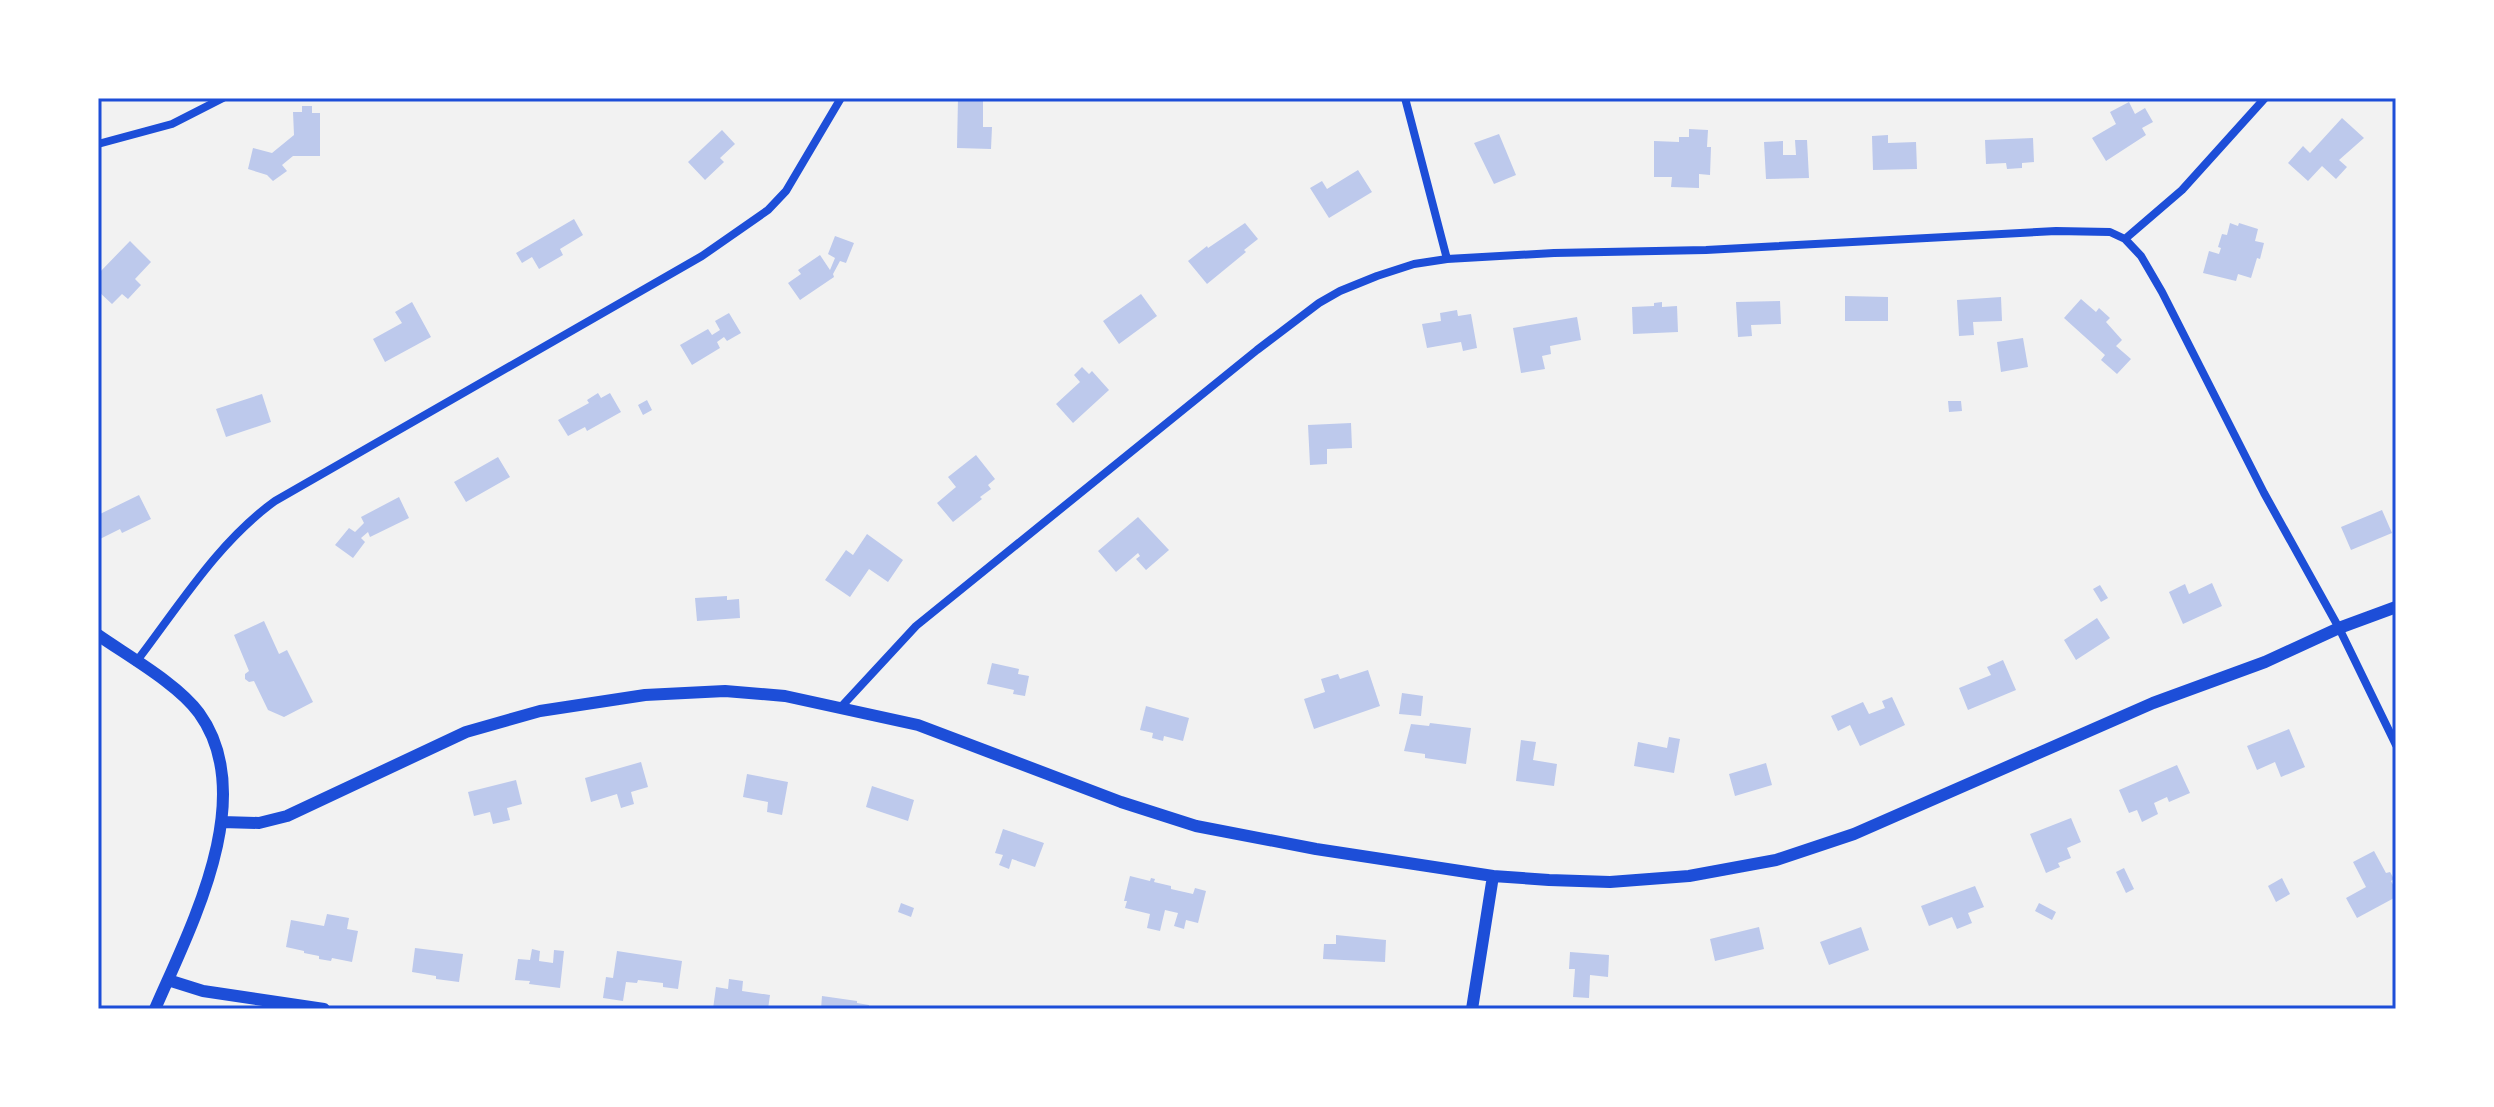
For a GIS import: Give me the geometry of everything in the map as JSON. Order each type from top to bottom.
[{"type":"street","points":[[98,144],[172,124],[223,98]]},
{"type":"street","points":[[136,662],[231,539],[275,501],[702,256],[768,210],[786,191],[841,98]]},
{"type":"street","points":[[1405,98],[1447,259]]},
{"type":"street","points":[[2125,239],[2182,190],[2265,98]]},
{"type":"street","points":[[841,707],[916,626],[1257,350],[1319,303],[1340,291],[1384,274],[1414,264],[1447,259],[1706,250],[2056,231],[2110,232],[2125,239],[2141,256],[2162,292],[2257,479],[2339,628],[2396,745]]},
{"type":"street","points":[[222,822],[259,823],[287,816],[466,732],[540,711],[645,695],[725,691],[785,696],[918,725],[1121,802],[1196,826],[1316,849],[1493,876],[1610,882],[1689,876],[1776,860],[1854,834],[2153,703],[2265,662],[2339,628],[2396,607]]},
{"type":"street","points":[[98,635],[186,699],[199,713],[209,730],[220,769],[223,804],[217,854],[207,886],[155,1009]]},
{"type":"street","points":[[1472,1009],[1493,876]]},
{"type":"street","points":[[168,980],[203,991],[324,1009]]},
{"type":"building","points":[[958,98],[983,98],[983,127],[992,127],[991,149],[957,148]]},
{"type":"building","points":[[2129,102],[2135,114],[2145,108],[2153,122],[2142,128],[2146,135],[2106,161],[2092,138],[2116,124],[2110,112]]},
{"type":"building","points":[[302,106],[312,106],[312,113],[320,113],[320,156],[293,156],[282,165],[287,171],[273,181],[267,175],[248,169],[253,148],[272,153],[294,135],[293,112],[302,112]]},
{"type":"building","points":[[2342,118],[2364,138],[2339,160],[2347,167],[2336,179],[2322,166],[2308,181],[2288,163],[2303,146],[2310,153]]},
{"type":"building","points":[[1689,129],[1708,130],[1710,175],[1699,174],[1699,188],[1671,187],[1672,177],[1654,177],[1654,141],[1679,142],[1679,137],[1689,137]]},
{"type":"building","points":[[722,130],[735,144],[720,158],[724,162],[705,180],[688,162]]},
{"type":"building","points":[[1499,134],[1516,175],[1494,184],[1474,143]]},
{"type":"building","points":[[1888,135],[1888,143],[1916,142],[1917,169],[1873,170],[1872,136]]},
{"type":"building","points":[[2033,138],[2034,162],[2022,163],[2022,168],[2007,169],[2006,163],[1986,164],[1985,140]]},
{"type":"building","points":[[1795,140],[1807,140],[1809,178],[1766,179],[1764,142],[1783,141],[1783,155],[1796,155]]},
{"type":"building","points":[[1358,170],[1372,192],[1329,218],[1310,188],[1322,181],[1327,189]]},
{"type":"building","points":[[574,219],[583,235],[560,249],[563,255],[539,269],[532,257],[522,263],[516,253]]},
{"type":"building","points":[[1245,223],[1258,239],[1207,284],[1188,261]]},
{"type":"building","points":[[2230,223],[2258,229],[2255,241],[2264,243],[2251,278],[2238,274],[2236,281],[2203,273],[2209,251],[2219,254],[2222,234],[2227,235]]},
{"type":"building","points":[[835,236],[854,243],[846,263],[840,261],[834,277],[800,300],[788,283],[801,274],[798,270],[820,255],[830,270],[835,258],[828,254]]},
{"type":"building","points":[[130,241],[151,262],[135,279],[141,285],[128,299],[122,294],[112,304],[98,291],[98,274]]},
{"type":"building","points":[[1141,294],[1157,316],[1119,344],[1103,321]]},
{"type":"building","points":[[1845,296],[1888,297],[1888,321],[1845,321]]},
{"type":"building","points":[[2001,297],[2002,321],[1973,322],[1974,335],[1959,336],[1957,300]]},
{"type":"building","points":[[2081,299],[2096,312],[2099,308],[2110,318],[2106,322],[2122,340],[2116,346],[2131,359],[2117,374],[2101,360],[2105,355],[2064,318]]},
{"type":"building","points":[[1780,301],[1781,324],[1751,325],[1752,336],[1738,337],[1736,302]]},
{"type":"building","points":[[412,302],[431,337],[385,362],[373,339],[402,323],[395,312]]},
{"type":"building","points":[[1662,302],[1662,307],[1677,306],[1678,332],[1633,334],[1632,307],[1654,306],[1654,303]]},
{"type":"building","points":[[1457,310],[1458,316],[1471,314],[1477,348],[1463,351],[1461,342],[1427,348],[1422,324],[1441,321],[1440,313]]},
{"type":"building","points":[[729,313],[741,333],[727,341],[724,337],[717,342],[720,348],[692,365],[680,345],[708,329],[712,335],[720,330],[715,321]]},
{"type":"building","points":[[1577,317],[1581,340],[1550,346],[1551,354],[1542,356],[1545,369],[1521,373],[1513,328]]},
{"type":"building","points":[[2023,338],[2028,367],[2001,372],[1997,342]]},
{"type":"building","points":[[1082,367],[1089,374],[1092,371],[1109,390],[1073,423],[1056,404],[1080,382],[1074,375]]},
{"type":"building","points":[[598,393],[601,398],[610,393],[621,412],[587,431],[585,427],[568,436],[558,420],[589,403],[587,400]]},
{"type":"building","points":[[262,394],[271,422],[226,437],[216,409]]},
{"type":"building","points":[[647,400],[652,410],[643,415],[638,405]]},
{"type":"building","points":[[1948,401],[1961,401],[1962,411],[1949,412]]},
{"type":"building","points":[[1351,423],[1352,448],[1327,449],[1327,464],[1310,465],[1308,425]]},
{"type":"building","points":[[976,455],[995,479],[988,485],[991,489],[980,497],[982,499],[953,522],[937,503],[956,487],[948,477]]},
{"type":"building","points":[[498,457],[510,477],[466,502],[454,482]]},
{"type":"building","points":[[139,495],[151,519],[98,540],[98,515]]},
{"type":"building","points":[[399,497],[409,518],[370,537],[368,532],[361,538],[365,542],[353,558],[335,545],[349,528],[355,532],[364,523],[361,517]]},
{"type":"building","points":[[2382,510],[2392,533],[2351,550],[2341,527]]},
{"type":"building","points":[[1138,517],[1169,550],[1146,570],[1136,559],[1140,556],[1138,553],[1116,572],[1098,551]]},
{"type":"building","points":[[867,534],[903,560],[888,582],[869,569],[850,597],[825,580],[846,550],[853,555]]},
{"type":"building","points":[[2212,583],[2222,606],[2183,624],[2169,592],[2185,584],[2189,594]]},
{"type":"building","points":[[2100,585],[2108,598],[2101,602],[2093,589]]},
{"type":"building","points":[[727,596],[727,600],[739,599],[740,618],[697,621],[695,598]]},
{"type":"building","points":[[2097,618],[2110,638],[2076,660],[2064,640]]},
{"type":"building","points":[[264,621],[279,654],[287,650],[313,702],[284,717],[268,710],[254,681],[245,679],[249,671],[234,635]]},
{"type":"building","points":[[2003,660],[2016,690],[1968,710],[1959,688],[1991,675],[1987,667]]},
{"type":"building","points":[[992,663],[1019,669],[1018,674],[1029,676],[1025,696],[1013,694],[1014,690],[987,684]]},
{"type":"building","points":[[1368,670],[1380,706],[1314,729],[1304,699],[1325,692],[1321,679],[1338,674],[1340,679]]},
{"type":"building","points":[[1402,693],[1423,696],[1421,716],[1399,714]]},
{"type":"building","points":[[1892,697],[1905,725],[1860,746],[1850,725],[1838,731],[1831,716],[1863,702],[1869,714],[1885,708],[1882,701]]},
{"type":"building","points":[[1146,706],[1189,718],[1183,741],[1164,736],[1163,741],[1152,738],[1153,733],[1140,730]]},
{"type":"building","points":[[1430,723],[1471,728],[1466,764],[1425,758],[1425,754],[1404,751],[1411,724],[1429,726]]},
{"type":"building","points":[[2289,729],[2305,767],[2281,777],[2275,762],[2257,770],[2247,746]]},
{"type":"building","points":[[1669,737],[1680,739],[1674,773],[1634,766],[1638,742],[1667,748]]},
{"type":"building","points":[[1521,740],[1536,742],[1533,760],[1557,764],[1554,786],[1516,781]]},
{"type":"building","points":[[641,762],[648,787],[631,792],[634,804],[621,808],[617,794],[591,802],[585,778]]},
{"type":"building","points":[[1766,763],[1772,785],[1735,796],[1729,774]]},
{"type":"building","points":[[2177,765],[2190,793],[2169,802],[2167,797],[2154,803],[2158,814],[2142,822],[2137,810],[2129,813],[2119,790]]},
{"type":"building","points":[[747,774],[788,782],[782,815],[767,812],[768,802],[743,797]]},
{"type":"building","points":[[516,780],[522,804],[507,808],[510,820],[493,824],[490,812],[474,816],[468,792]]},
{"type":"building","points":[[872,786],[914,800],[908,821],[866,807]]},
{"type":"building","points":[[2071,818],[2081,842],[2067,848],[2071,858],[2058,863],[2060,867],[2046,873],[2030,834]]},
{"type":"building","points":[[1003,829],[1044,843],[1035,867],[1012,859],[1009,869],[999,865],[1003,855],[995,853]]},
{"type":"building","points":[[2374,851],[2386,873],[2390,872],[2394,879],[2391,881],[2396,897],[2357,918],[2346,898],[2366,887],[2353,862]]},
{"type":"building","points":[[2124,868],[2134,889],[2126,893],[2116,872]]},
{"type":"building","points":[[1130,876],[1150,881],[1151,878],[1155,879],[1154,882],[1171,886],[1171,889],[1193,894],[1195,888],[1206,891],[1198,923],[1186,920],[1184,929],[1174,926],[1178,913],[1165,910],[1160,931],[1147,928],[1150,914],[1125,908]]},
{"type":"building","points":[[2282,878],[2290,894],[2276,902],[2268,886]]},
{"type":"building","points":[[1975,886],[1984,907],[1968,913],[1972,923],[1957,929],[1952,917],[1929,926],[1921,906]]},
{"type":"building","points":[[901,903],[914,908],[911,917],[898,912]]},
{"type":"building","points":[[2039,903],[2056,912],[2052,920],[2035,911]]},
{"type":"building","points":[[327,914],[349,918],[347,929],[358,931],[352,962],[319,959],[319,956],[286,947],[291,920],[324,926]]},
{"type":"building","points":[[1759,927],[1764,949],[1715,961],[1710,939]]},
{"type":"building","points":[[1861,927],[1869,950],[1829,965],[1820,942]]},
{"type":"building","points":[[1336,935],[1386,940],[1385,962],[1323,959],[1324,944],[1336,944]]},
{"type":"building","points":[[415,948],[463,954],[459,982],[412,972]]},
{"type":"building","points":[[532,949],[540,951],[539,961],[553,963],[554,950],[564,951],[560,988],[515,980],[518,959],[530,960]]},
{"type":"building","points":[[617,951],[682,961],[678,989],[663,987],[663,983],[638,980],[637,983],[626,982],[623,1001],[603,998],[606,977],[613,978]]},
{"type":"building","points":[[1570,952],[1609,955],[1608,977],[1590,975],[1589,998],[1573,997],[1575,969],[1569,969]]},
{"type":"building","points":[[729,979],[743,981],[742,991],[770,995],[768,1009],[713,1009],[716,987],[728,989]]},
{"type":"building","points":[[822,996],[857,1001],[869,1005],[869,1009],[821,1009]]}]
